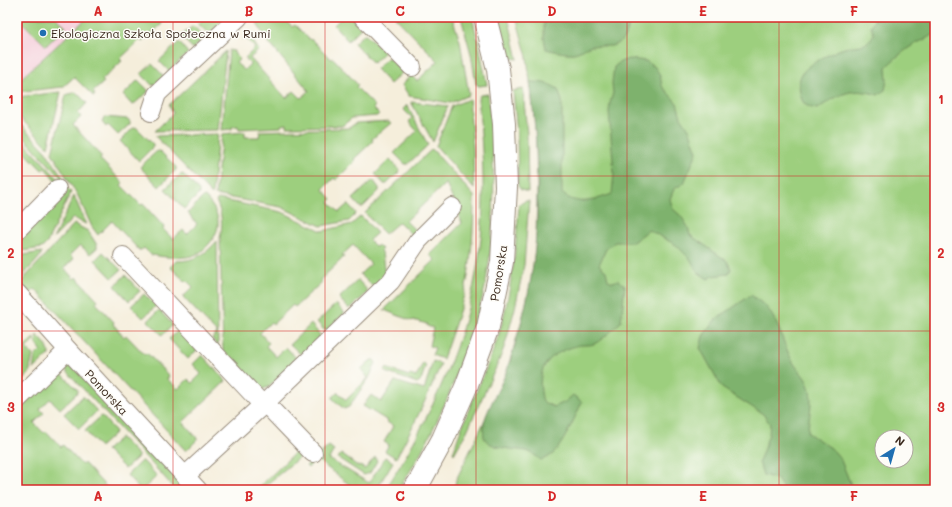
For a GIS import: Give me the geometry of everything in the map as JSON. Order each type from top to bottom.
[{"type":"main road","name":"Pomorska","points":[[414,490],[443,439],[466,387],[488,327],[502,262],[506,187],[504,124],[498,69],[485,17]]},
{"type":"street","points":[[151,112],[157,94],[239,17]]},
{"type":"street","points":[[363,17],[412,67]]},
{"type":"street","points":[[17,230],[57,188]]},
{"type":"street","points":[[185,476],[264,404],[391,281],[418,241],[452,207]]},
{"type":"street","points":[[123,256],[264,404],[313,453]]},
{"type":"street","name":"Pomorska","points":[[17,293],[198,490]]},
{"type":"street","points":[[17,400],[68,350]]},
{"type":"shaded area","name":"Ekologiczna Szkoła Społeczna w Rumi","points":[[17,17],[88,17],[17,82]]},
{"type":"green space","points":[[17,17],[55,17],[66,26],[46,46]]},
{"type":"green space","points":[[88,17],[165,17],[160,21],[162,24],[142,42],[140,40],[120,59],[122,61],[102,80],[104,82],[93,92],[95,95],[93,96],[74,77],[63,87],[17,92],[17,82]]},
{"type":"green space","points":[[205,17],[222,17],[223,20],[210,33],[208,33],[196,22],[199,23]]},
{"type":"green space","points":[[264,17],[282,17],[292,27],[295,25],[331,59],[333,58],[358,85],[356,87],[375,106],[373,108],[379,114],[377,116],[352,118],[342,126],[287,127],[287,124],[281,125],[281,127],[239,129],[238,126],[232,127],[232,129],[222,130],[229,50],[234,51],[240,59],[236,63],[244,70],[250,64],[245,58],[255,48],[246,38],[243,39],[248,34],[259,50],[250,58],[286,98],[294,91],[301,98],[309,91],[265,38],[257,23]]},
{"type":"green space","points":[[342,17],[351,17],[360,27],[360,29],[348,41],[334,25]]},
{"type":"green space","points":[[395,17],[452,17],[460,41],[469,95],[450,103],[409,96],[402,85],[411,75],[417,81],[438,61]]},
{"type":"green space","points":[[461,17],[472,17],[487,85],[479,86],[476,84],[471,54]]},
{"type":"green space","points":[[498,17],[508,17],[518,59],[510,58],[508,55]]},
{"type":"green space","points":[[516,17],[935,17],[935,490],[454,490],[456,480],[506,373],[522,320],[531,282],[536,242],[537,183],[535,122],[527,57]]},
{"type":"green space","points":[[544,17],[629,17],[629,26],[626,35],[616,45],[591,46],[574,53],[567,53],[546,49],[544,38]]},
{"type":"green space","points":[[876,17],[935,17],[935,33],[907,49],[886,67],[887,80],[885,90],[878,95],[860,91],[845,93],[817,109],[807,106],[802,100],[799,89],[800,77],[802,73],[810,66],[831,53],[845,48],[863,45],[868,42],[874,34],[871,26]]},
{"type":"green space","points":[[193,26],[204,36],[204,38],[194,48],[192,48],[181,36]]},
{"type":"green space","points":[[366,34],[383,51],[383,54],[373,63],[354,43]]},
{"type":"green space","points":[[179,42],[188,53],[170,70],[168,70],[159,61]]},
{"type":"green space","points":[[226,51],[218,130],[155,131],[173,113],[169,105]]},
{"type":"green space","points":[[387,58],[389,58],[402,71],[402,73],[390,84],[376,69]]},
{"type":"green space","points":[[629,59],[646,61],[655,67],[660,75],[662,86],[677,103],[681,117],[689,129],[697,152],[684,183],[674,189],[670,199],[673,209],[681,216],[688,227],[690,235],[727,261],[731,269],[728,274],[713,276],[708,279],[699,273],[691,260],[676,245],[649,230],[633,242],[615,242],[606,249],[599,265],[606,271],[608,280],[613,282],[618,280],[625,285],[621,322],[598,342],[592,345],[578,345],[565,350],[550,359],[545,365],[540,381],[543,402],[554,407],[565,402],[573,395],[582,402],[559,447],[550,456],[541,460],[528,452],[502,448],[491,444],[484,437],[484,422],[505,375],[514,349],[528,293],[533,264],[538,203],[536,142],[530,82],[545,83],[555,87],[558,89],[562,101],[562,193],[573,200],[592,200],[612,194],[614,173],[609,112],[613,93],[612,83],[614,67],[620,62]]},
{"type":"green space","points":[[152,64],[163,75],[163,77],[154,85],[152,85],[141,74]]},
{"type":"green space","points":[[138,80],[148,90],[148,92],[132,105],[123,95]]},
{"type":"green space","points":[[523,89],[527,134],[528,192],[521,190],[518,186],[517,133],[513,91]]},
{"type":"green space","points":[[61,92],[48,147],[17,114],[17,97]]},
{"type":"green space","points":[[76,92],[87,103],[78,113],[81,117],[73,125],[102,157],[100,159],[123,183],[121,185],[141,205],[143,204],[173,239],[183,230],[187,234],[197,224],[188,213],[202,198],[205,197],[214,208],[218,219],[217,231],[209,244],[202,251],[187,257],[151,255],[144,248],[140,251],[112,221],[98,235],[92,227],[78,196],[52,153],[66,95]]},
{"type":"green space","points":[[488,94],[494,191],[492,239],[485,287],[480,307],[455,379],[430,436],[398,490],[385,490],[417,436],[431,407],[456,348],[466,317],[479,256],[481,237],[483,198],[478,99],[480,95]]},
{"type":"green space","points":[[469,99],[473,147],[474,189],[436,146],[452,106]]},
{"type":"green space","points":[[411,102],[448,106],[433,142]]},
{"type":"green space","points":[[407,105],[428,145],[408,164],[405,164],[394,153],[417,131],[409,122],[412,118],[403,109]]},
{"type":"green space","points":[[105,117],[128,119],[130,124],[118,135],[108,125],[106,127],[102,122]]},
{"type":"green space","points":[[17,121],[45,150],[68,185],[17,130]]},
{"type":"green space","points":[[389,121],[391,123],[372,139],[373,141],[354,159],[355,161],[336,180],[334,178],[323,189],[332,199],[329,202],[339,212],[348,204],[356,213],[349,221],[321,226],[281,207],[215,195],[222,134],[245,132],[245,137],[259,137],[260,131],[349,128],[356,123]]},
{"type":"green space","points":[[136,127],[153,144],[153,147],[139,161],[120,141],[133,128]]},
{"type":"green space","points":[[218,134],[212,195],[155,136]]},
{"type":"green space","points":[[17,135],[71,192],[47,243],[42,248],[17,252],[17,242],[64,194],[55,184],[57,182],[45,168],[42,170],[17,144]]},
{"type":"green space","points":[[432,149],[474,196],[471,256],[466,287],[443,359],[432,355],[435,348],[429,346],[433,328],[427,326],[427,324],[412,321],[384,310],[435,260],[430,255],[462,223],[446,183],[406,221],[416,231],[412,235],[399,222],[385,234],[365,213]]},
{"type":"green space","points":[[157,151],[160,151],[176,167],[176,170],[159,187],[140,167]]},
{"type":"green space","points":[[390,159],[399,169],[399,172],[387,184],[384,184],[375,174]]},
{"type":"green space","points":[[183,174],[199,191],[199,194],[184,209],[165,189]]},
{"type":"green space","points":[[373,180],[379,188],[379,191],[363,207],[360,207],[353,199]]},
{"type":"green space","points":[[74,196],[86,224],[73,218],[53,239]]},
{"type":"green space","points":[[218,199],[282,212],[322,231],[352,224],[361,216],[377,233],[369,240],[376,247],[378,245],[382,249],[380,251],[382,252],[385,276],[375,286],[372,286],[360,274],[371,264],[353,245],[342,255],[344,257],[320,280],[322,282],[295,307],[293,305],[273,324],[271,322],[260,333],[269,343],[266,346],[276,357],[286,347],[296,358],[296,360],[269,387],[263,389],[258,387],[223,351],[220,238],[222,224],[220,210],[216,201]]},
{"type":"green space","points":[[525,201],[529,201],[524,265],[505,345],[467,431],[454,454],[453,453],[463,423],[487,366],[503,321],[512,272],[519,205]]},
{"type":"green space","points":[[74,224],[88,231],[97,245],[97,248],[90,254],[80,245],[70,255],[74,259],[64,268],[74,279],[76,277],[98,300],[96,303],[114,322],[113,324],[124,337],[126,335],[145,355],[147,353],[169,376],[167,379],[178,389],[188,379],[192,383],[201,374],[193,364],[202,355],[226,381],[183,422],[198,439],[186,451],[35,289],[27,296],[18,285]]},
{"type":"green space","points":[[217,241],[218,346],[212,339],[217,333],[183,297],[193,287],[170,267],[176,261],[188,260],[199,256]]},
{"type":"green space","points":[[42,252],[39,258],[17,282],[17,256]]},
{"type":"green space","points":[[103,252],[121,270],[112,278],[95,260]]},
{"type":"green space","points":[[125,275],[140,291],[129,301],[115,286]]},
{"type":"green space","points":[[358,280],[367,290],[367,293],[351,308],[348,308],[339,298]]},
{"type":"green space","points":[[144,294],[156,306],[143,318],[131,306]]},
{"type":"green space","points":[[751,295],[762,303],[772,315],[795,365],[808,383],[811,405],[808,433],[831,448],[840,458],[853,490],[784,490],[777,479],[763,475],[759,462],[769,434],[770,424],[763,414],[722,388],[700,348],[703,336],[715,320]]},
{"type":"green space","points":[[336,304],[344,312],[344,314],[327,330],[324,330],[317,322]]},
{"type":"green space","points":[[159,310],[173,325],[162,335],[148,321]]},
{"type":"green space","points":[[311,324],[320,337],[302,354],[300,354],[290,344]]},
{"type":"green space","points":[[179,330],[197,350],[188,359],[169,339]]},
{"type":"green space","points":[[37,335],[47,346],[49,355],[33,370],[35,356],[41,350],[36,343]]},
{"type":"green space","points":[[34,338],[34,341],[26,348],[33,355],[29,374],[17,385],[17,341],[23,347]]},
{"type":"green space","points":[[371,360],[374,360],[376,363],[369,378],[349,407],[344,409],[332,398],[338,392],[346,400],[368,378],[361,369]]},
{"type":"green space","points":[[433,361],[441,364],[420,411],[396,458],[385,451],[389,445],[384,442],[393,426],[387,422],[388,421],[363,406],[371,395],[381,402],[395,381],[424,390]]},
{"type":"green space","points":[[423,363],[426,365],[421,380],[417,383],[385,372],[386,368],[416,377]]},
{"type":"green space","points":[[67,365],[75,369],[187,490],[176,490],[62,366]]},
{"type":"green space","points":[[57,369],[78,390],[77,393],[60,409],[50,399],[40,409],[44,413],[34,423],[44,433],[46,431],[61,447],[63,445],[82,465],[84,463],[109,490],[17,490],[17,408]]},
{"type":"green space","points":[[82,397],[84,397],[96,410],[96,412],[79,429],[64,414]]},
{"type":"green space","points":[[102,416],[115,431],[115,433],[100,447],[85,431]]},
{"type":"green space","points":[[120,438],[138,455],[138,457],[125,469],[106,450]]},
{"type":"green space","points":[[329,446],[334,450],[329,459],[369,483],[385,457],[393,462],[376,490],[354,490],[355,489],[316,459],[308,468],[306,466]]},
{"type":"green space","points":[[301,447],[303,452],[302,455],[260,490],[256,490]]},
{"type":"green space","points":[[341,454],[359,467],[360,466],[365,469],[375,457],[377,461],[370,473],[364,475],[338,458]]},
{"type":"green space","points":[[141,461],[143,461],[156,475],[156,477],[142,490],[140,490],[127,475]]},
{"type":"place","name":"Ekologiczna Szkoła Społeczna w Rumi","points":[[43,33]]}]
